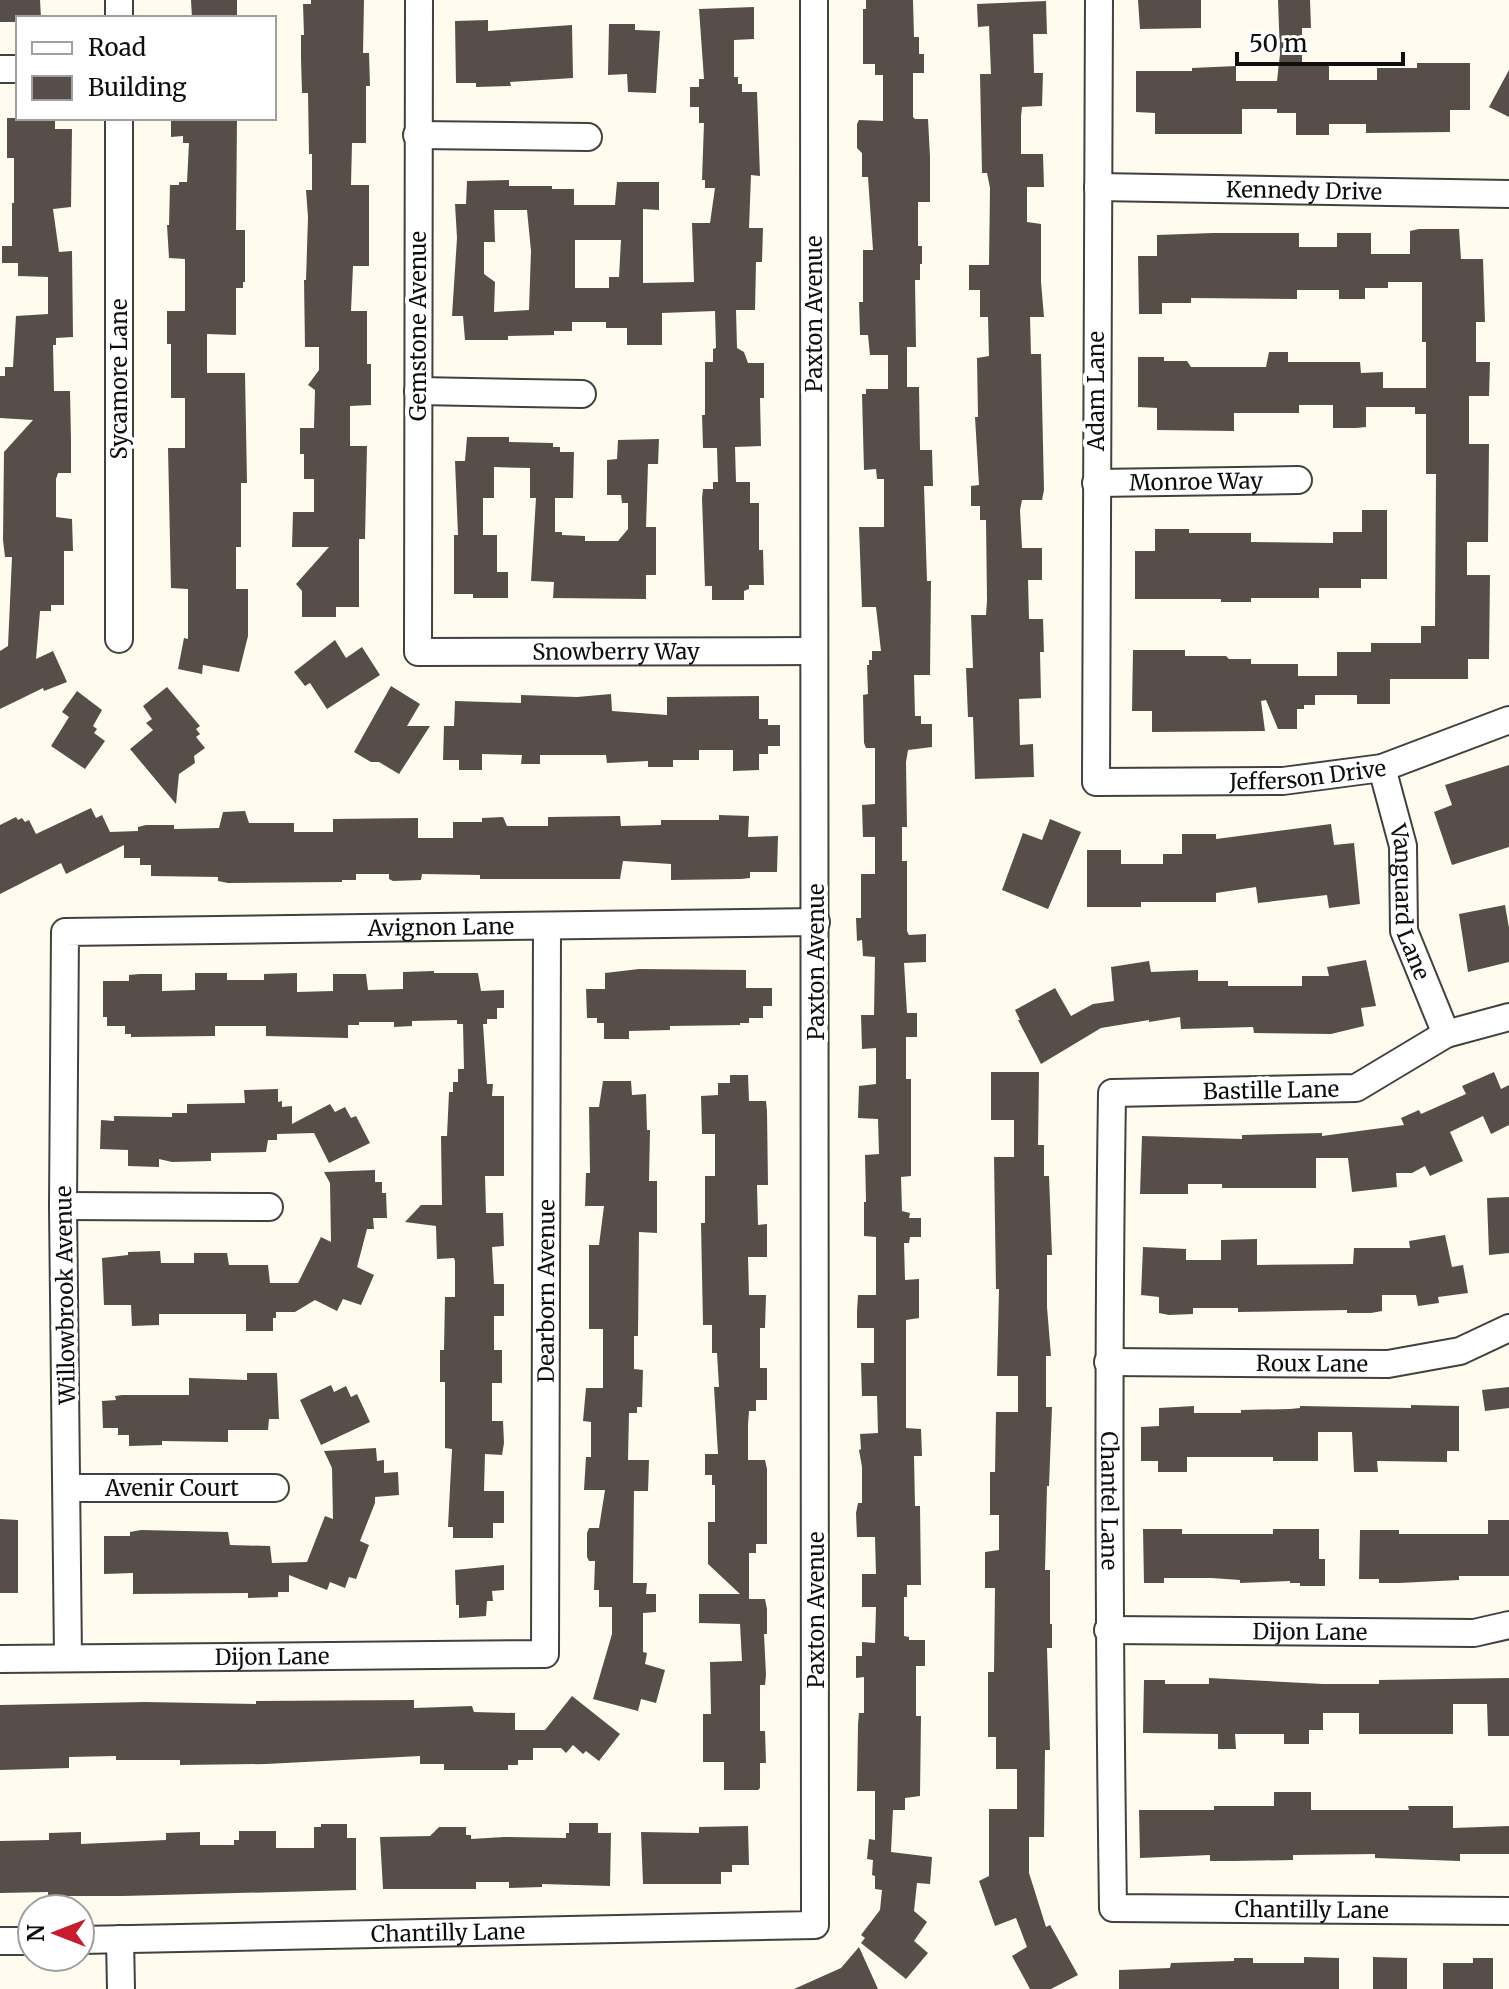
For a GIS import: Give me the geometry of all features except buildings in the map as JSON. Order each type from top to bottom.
[{"type":"street","name":"Gemstone Avenue","points":[[418,652],[419,0]]},
{"type":"street","name":"Paxton Avenue","points":[[814,0],[815,1925]]},
{"type":"street","name":"Adam Lane","points":[[1096,782],[1099,0]]},
{"type":"street","name":"Sycamore Lane","points":[[119,120],[119,639]]},
{"type":"street","points":[[417,135],[588,137]]},
{"type":"street","name":"Kennedy Drive","points":[[1098,187],[1509,194]]},
{"type":"street","points":[[418,391],[582,394]]},
{"type":"street","name":"Monroe Way","points":[[1096,483],[1298,480]]},
{"type":"street","name":"Snowberry Way","points":[[418,652],[814,651]]},
{"type":"street","name":"Jefferson Drive","points":[[1096,782],[1283,781],[1382,768],[1509,720]]},
{"type":"street","name":"Vanguard Lane","points":[[1382,768],[1403,846],[1404,931],[1446,1034]]},
{"type":"street","name":"Avignon Lane","points":[[65,932],[816,922]]},
{"type":"street","name":"Dearborn Avenue","points":[[545,1654],[547,927]]},
{"type":"street","name":"Willowbrook Avenue","points":[[65,932],[63,1206],[68,1658]]},
{"type":"street","name":"Bastille Lane","points":[[1112,1093],[1356,1088],[1446,1034],[1509,1017]]},
{"type":"street","name":"Chantel Lane","points":[[1112,1093],[1108,1630],[1113,1908]]},
{"type":"street","points":[[63,1206],[269,1207]]},
{"type":"street","name":"Roux Lane","points":[[1108,1362],[1388,1364],[1460,1351],[1509,1328]]},
{"type":"street","name":"Avenir Court","points":[[68,1488],[275,1488]]},
{"type":"street","name":"Dijon Lane","points":[[1108,1630],[1474,1633],[1509,1625]]},
{"type":"street","name":"Dijon Lane","points":[[0,1659],[545,1654]]},
{"type":"street","name":"Chantilly Lane","points":[[1113,1908],[1509,1911]]},
{"type":"street","name":"Chantilly Lane","points":[[96,1940],[815,1925]]},
{"type":"street","points":[[120,1939],[121,1989]]}]
